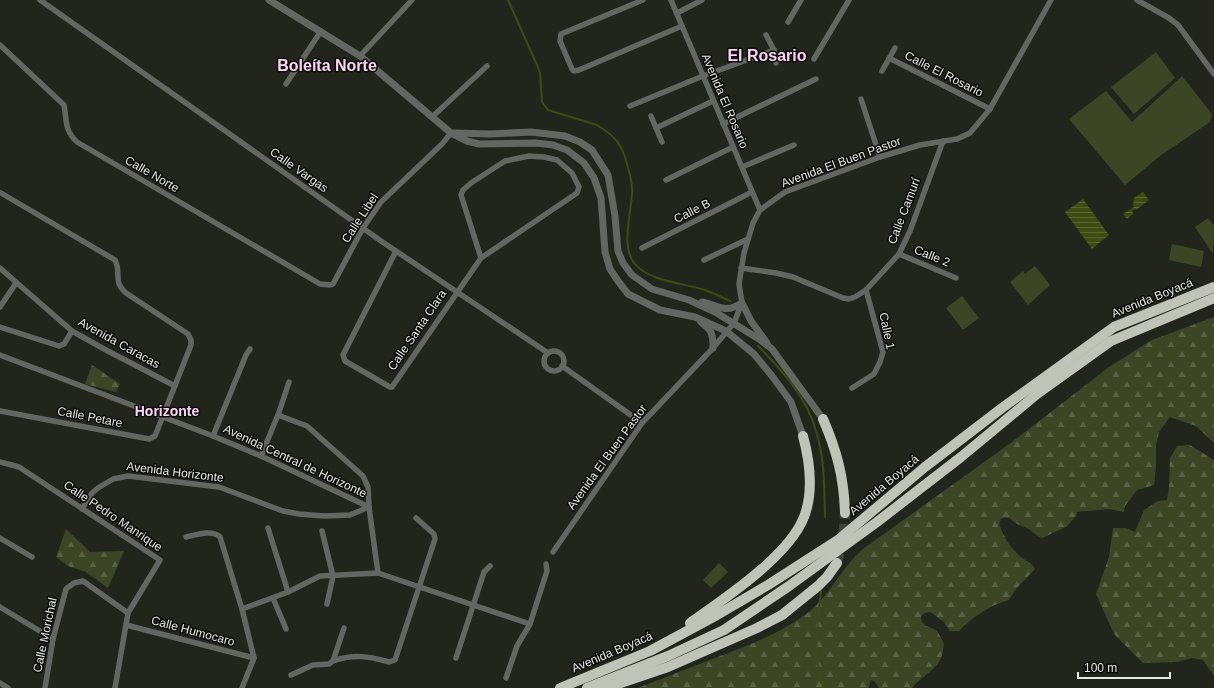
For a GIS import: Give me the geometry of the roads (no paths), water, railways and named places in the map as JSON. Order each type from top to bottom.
[{"type":"highway","name":"Avenida Boyacá","points":[[560,688],[650,651],[730,608],[838,540],[924,467],[1114,326],[1214,287]]},
{"type":"highway","name":"Avenida Boyacá","points":[[587,688],[668,656],[724,630],[789,586],[877,522],[961,457],[1036,394],[1111,341],[1214,298]]},
{"type":"highway","points":[[823,419],[833,441],[840,468],[844,489],[845,513]]},
{"type":"highway","points":[[650,651],[750,579],[788,544],[798,530],[805,516],[810,472],[803,436]]},
{"type":"highway","points":[[606,688],[668,667],[757,628],[782,615],[818,586],[827,577],[837,563]]},
{"type":"street","name":"Calle Vargas","points":[[40,0],[456,292],[548,353],[550,351],[556,351],[562,354],[564,360],[562,366]]},
{"type":"street","points":[[270,0],[360,56],[451,133],[467,141],[479,144],[536,143],[553,145],[567,150],[584,162],[594,178],[601,198],[605,252],[610,270],[628,294],[660,310],[695,317],[726,331],[754,354],[772,376],[791,402],[803,436]]},
{"type":"street","points":[[360,56],[412,0]]},
{"type":"street","points":[[643,0],[561,34],[560,40],[570,67],[574,71],[579,70],[682,26]]},
{"type":"street","name":"Avenida El Rosario","points":[[671,0],[760,210]]},
{"type":"street","points":[[676,13],[702,0]]},
{"type":"street","points":[[788,22],[801,0]]},
{"type":"street","points":[[814,59],[849,0]]},
{"type":"street","name":"Avenida El Buen Pastor","points":[[553,552],[642,423],[713,348],[734,323],[742,303],[739,284],[741,268],[753,223],[760,210],[785,192],[880,157],[920,145],[957,139],[970,134],[990,109],[1051,0]]},
{"type":"street","points":[[1138,0],[1178,25],[1214,74]]},
{"type":"street","points":[[286,84],[321,31]]},
{"type":"street","points":[[766,35],[774,50],[776,63]]},
{"type":"street","name":"Calle Norte","points":[[0,44],[64,105],[67,117],[67,129],[71,137],[76,142],[320,284],[330,285]]},
{"type":"street","name":"Calle El Rosario","points":[[882,71],[895,48]]},
{"type":"street","points":[[630,106],[703,76],[774,50]]},
{"type":"street","name":"Calle El Rosario","points":[[889,58],[990,109]]},
{"type":"street","points":[[432,117],[487,66]]},
{"type":"street","points":[[723,124],[816,79]]},
{"type":"street","points":[[861,99],[880,157]]},
{"type":"street","points":[[656,128],[713,101]]},
{"type":"street","points":[[650,116],[662,142]]},
{"type":"street","points":[[451,133],[490,134],[531,132],[564,136],[580,142],[592,150],[608,174],[616,216],[618,251],[623,263],[632,275],[652,288],[689,300],[727,309],[734,308],[742,303],[751,320],[823,419]]},
{"type":"street","name":"Calle Libel","points":[[330,285],[333,284],[336,279],[363,228],[382,202],[442,144],[451,133]]},
{"type":"street","name":"Calle Camurí","points":[[741,268],[794,277],[843,298],[855,297],[866,290],[899,254],[910,231],[943,141]]},
{"type":"street","points":[[742,167],[794,144]]},
{"type":"street","points":[[666,180],[733,147]]},
{"type":"street","name":"Calle Santa Clara","points":[[396,251],[343,355],[346,362],[388,387],[392,387],[456,292],[481,258],[577,193],[579,187],[572,173],[556,160],[544,157],[529,156],[505,162],[471,183],[463,190],[461,195],[463,204],[481,258]]},
{"type":"street","name":"Calle B","points":[[642,248],[752,192]]},
{"type":"street","name":"Calle Petare","points":[[0,411],[149,439],[155,436],[191,345],[190,336],[121,288],[118,284],[117,264],[112,257],[1,193]]},
{"type":"street","points":[[704,260],[748,239]]},
{"type":"street","name":"Calle 2","points":[[899,254],[956,278]]},
{"type":"street","name":"Avenida Caracas","points":[[0,268],[72,331],[175,386]]},
{"type":"street","points":[[0,307],[16,283]]},
{"type":"street","name":"Calle 1","points":[[852,388],[874,374],[883,352],[866,290]]},
{"type":"street","points":[[689,300],[734,323],[772,349]]},
{"type":"street","points":[[695,317],[712,332],[713,348]]},
{"type":"street","points":[[0,327],[59,346],[64,344],[72,331]]},
{"type":"street","points":[[213,436],[246,355],[250,349]]},
{"type":"street","points":[[548,353],[545,358],[547,367],[555,370],[562,366],[642,423]]},
{"type":"street","name":"Avenida Central de Horizonte","points":[[0,355],[213,436],[261,456],[369,507],[378,573]]},
{"type":"street","points":[[261,456],[278,415],[289,382]]},
{"type":"street","points":[[278,415],[307,426],[363,476],[368,487],[369,507]]},
{"type":"street","name":"Calle Pedro Manrique","points":[[0,462],[19,467],[160,560],[128,613]]},
{"type":"street","name":"Avenida Horizonte","points":[[82,509],[92,493],[98,488],[113,479],[128,476],[219,487],[283,511],[299,514],[324,516],[350,515],[369,507]]},
{"type":"street","points":[[291,675],[313,665],[329,664],[340,659],[362,656],[388,662],[394,661],[435,536],[416,518]]},
{"type":"street","points":[[268,528],[288,592]]},
{"type":"street","points":[[322,531],[333,576],[327,604]]},
{"type":"street","points":[[186,537],[210,533],[215,533],[220,537],[242,609],[254,658],[242,688]]},
{"type":"street","points":[[0,538],[32,557]]},
{"type":"street","points":[[506,678],[517,646],[530,624],[547,571],[546,564]]},
{"type":"street","points":[[456,658],[484,572],[490,566]]},
{"type":"street","points":[[242,609],[288,592],[320,576],[378,573],[530,624]]},
{"type":"street","name":"Calle Morichal","points":[[45,688],[53,639],[66,589],[74,583],[83,581],[128,613]]},
{"type":"street","points":[[273,598],[286,630]]},
{"type":"street","points":[[0,607],[53,639]]},
{"type":"street","points":[[115,688],[128,613]]},
{"type":"street","name":"Calle Humocaro","points":[[126,625],[254,658]]},
{"type":"street","points":[[333,661],[344,628]]},
{"type":"street","points":[[0,683],[8,688]]},
{"type":"waterway","points":[[508,0],[540,73],[542,102],[548,110],[597,125],[609,133],[617,141],[623,151],[632,186],[627,239],[630,256],[634,263],[640,269],[658,278],[705,290],[730,301]]},
{"type":"waterway","points":[[758,346],[793,385],[807,407],[812,419],[819,442],[823,463],[825,517]]},
{"type":"waterway","points":[[821,591],[817,628],[817,653],[818,665],[825,688]]},
{"type":"tunnel","points":[[837,563],[843,540],[845,513]]},
{"type":"district","name":"El Rosario","points":[[767,55]]},
{"type":"district","name":"Boleíta Norte","points":[[327,65]]},
{"type":"district","name":"Horizonte","points":[[167,411]]}]
